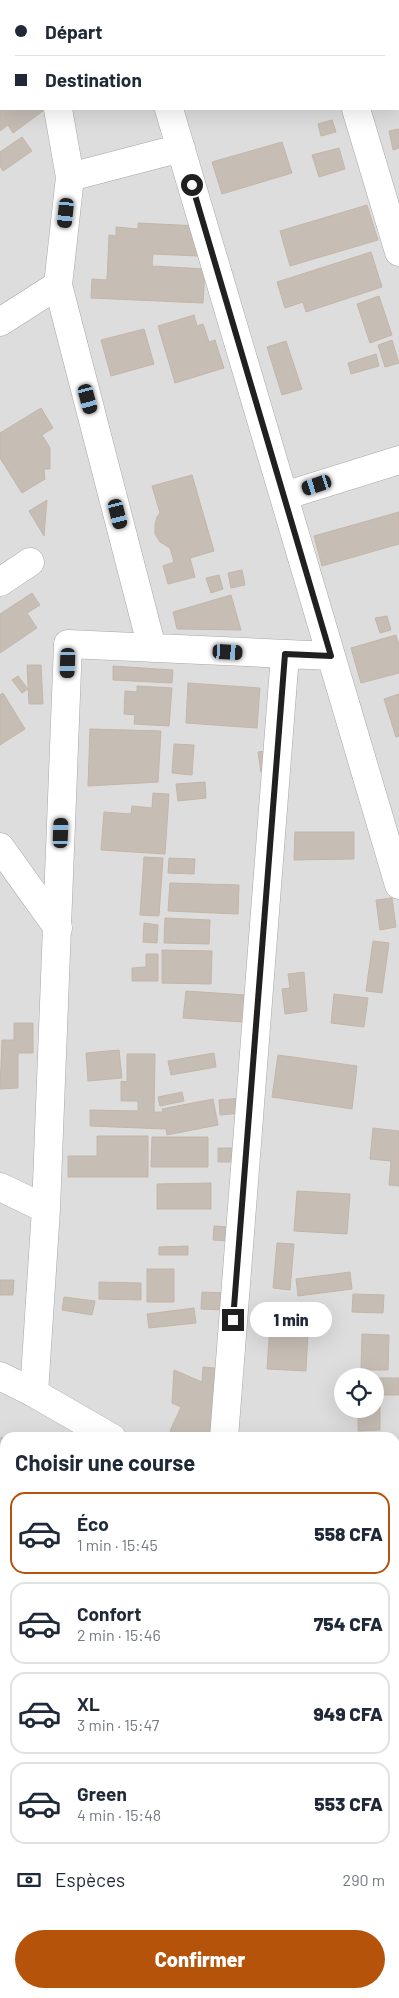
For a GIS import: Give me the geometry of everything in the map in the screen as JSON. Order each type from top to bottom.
[{"type":"street","points":[[58,110],[70,177],[58,285],[152,648]]},
{"type":"street","points":[[169,110],[399,885]]},
{"type":"street","points":[[356,110],[399,252]]},
{"type":"street","points":[[70,177],[181,148]]},
{"type":"street","points":[[0,322],[58,285]]},
{"type":"street","points":[[284,496],[399,460]]},
{"type":"street","points":[[0,582],[30,562]]},
{"type":"street","points":[[34,1393],[46,1209],[68,644],[331,656]]},
{"type":"street","points":[[224,1432],[285,654]]},
{"type":"street","points":[[0,847],[58,928]]},
{"type":"street","points":[[0,1187],[46,1209]]},
{"type":"street","points":[[0,1376],[34,1393],[99,1432]]},
{"type":"shaded area","points":[[0,110],[399,110],[399,1432],[0,1432]]},
{"type":"building","points":[[0,110],[43,111],[13,133],[8,125],[0,131]]},
{"type":"building","points":[[332,120],[336,132],[321,136],[318,124]]},
{"type":"building","points":[[399,129],[399,148],[393,150],[389,131]]},
{"type":"building","points":[[22,137],[32,151],[3,171],[0,166],[0,152]]},
{"type":"building","points":[[282,142],[292,173],[222,194],[212,162]]},
{"type":"building","points":[[339,148],[345,169],[319,177],[312,155]]},
{"type":"building","points":[[367,205],[378,240],[290,266],[280,231]]},
{"type":"building","points":[[138,223],[199,226],[198,256],[153,254],[152,266],[205,269],[203,303],[91,298],[92,279],[107,280],[109,235],[116,236],[116,227],[138,229]]},
{"type":"building","points":[[371,252],[382,287],[306,312],[303,302],[285,308],[277,282]]},
{"type":"building","points":[[379,296],[392,335],[370,343],[357,304]]},
{"type":"building","points":[[194,315],[197,326],[203,324],[209,342],[215,340],[224,368],[175,383],[158,326]]},
{"type":"building","points":[[144,329],[154,364],[111,376],[101,340]]},
{"type":"building","points":[[392,340],[399,363],[385,367],[378,345]]},
{"type":"building","points":[[286,341],[302,389],[282,395],[267,347]]},
{"type":"building","points":[[376,354],[379,366],[351,374],[348,363]]},
{"type":"building","points":[[41,408],[53,428],[42,435],[50,448],[50,469],[44,469],[45,479],[22,493],[0,458],[0,433]]},
{"type":"building","points":[[192,475],[214,551],[190,558],[195,577],[168,584],[163,566],[174,562],[170,548],[160,542],[155,534],[155,525],[160,513],[152,486]]},
{"type":"building","points":[[47,500],[44,536],[29,511]]},
{"type":"building","points":[[399,512],[399,544],[322,566],[314,536]]},
{"type":"building","points":[[242,570],[245,585],[231,588],[228,573]]},
{"type":"building","points":[[219,575],[223,589],[211,593],[206,578]]},
{"type":"building","points":[[32,593],[40,605],[27,613],[37,628],[0,653],[0,614]]},
{"type":"building","points":[[231,595],[241,630],[177,629],[173,612]]},
{"type":"building","points":[[387,616],[391,630],[380,633],[375,618]]},
{"type":"building","points":[[396,635],[399,646],[399,673],[361,683],[351,648]]},
{"type":"building","points":[[27,665],[41,665],[43,704],[29,704]]},
{"type":"building","points":[[113,666],[173,670],[172,683],[113,680]]},
{"type":"building","points":[[18,676],[28,689],[22,693],[12,680]]},
{"type":"building","points":[[188,683],[260,688],[257,728],[186,723]]},
{"type":"building","points":[[137,686],[172,688],[169,726],[134,724],[135,715],[124,714],[125,691],[137,692]]},
{"type":"building","points":[[3,693],[25,729],[0,745],[0,695]]},
{"type":"building","points":[[399,694],[399,736],[396,737],[384,699]]},
{"type":"building","points":[[90,729],[161,731],[158,782],[88,786]]},
{"type":"building","points":[[174,744],[194,745],[192,775],[172,773]]},
{"type":"building","points":[[275,750],[277,770],[261,772],[258,752]]},
{"type":"building","points":[[205,782],[206,798],[178,801],[176,784]]},
{"type":"building","points":[[153,793],[169,794],[165,854],[101,850],[104,812],[131,814],[132,806],[152,808]]},
{"type":"building","points":[[295,832],[354,832],[354,859],[294,860]]},
{"type":"building","points":[[144,857],[163,858],[159,916],[140,915]]},
{"type":"building","points":[[169,858],[195,859],[194,874],[168,873]]},
{"type":"building","points":[[170,883],[239,885],[238,914],[168,911]]},
{"type":"building","points":[[392,898],[396,927],[380,930],[376,900]]},
{"type":"building","points":[[165,918],[210,920],[209,944],[164,943]]},
{"type":"building","points":[[144,923],[158,925],[157,943],[143,942]]},
{"type":"building","points":[[373,941],[389,943],[382,993],[366,991]]},
{"type":"building","points":[[162,950],[212,951],[211,984],[162,983]]},
{"type":"building","points":[[146,954],[158,954],[158,981],[132,981],[132,968],[146,967]]},
{"type":"building","points":[[304,972],[307,1011],[285,1014],[282,989],[290,988],[288,974]]},
{"type":"building","points":[[186,991],[246,995],[243,1022],[183,1018]]},
{"type":"building","points":[[334,994],[368,998],[364,1027],[331,1023]]},
{"type":"building","points":[[14,1023],[33,1023],[33,1053],[18,1053],[18,1088],[0,1089],[2,1040],[14,1040]]},
{"type":"building","points":[[119,1050],[122,1078],[88,1081],[86,1053]]},
{"type":"building","points":[[214,1053],[216,1067],[171,1075],[168,1061]]},
{"type":"building","points":[[127,1054],[155,1054],[154,1112],[163,1112],[162,1109],[213,1099],[218,1125],[167,1135],[166,1129],[90,1126],[90,1110],[138,1111],[138,1101],[121,1101],[121,1081],[127,1082]]},
{"type":"building","points":[[278,1055],[357,1066],[352,1109],[272,1097]]},
{"type":"building","points":[[182,1092],[184,1101],[160,1106],[158,1097]]},
{"type":"building","points":[[241,1098],[242,1113],[220,1115],[219,1100]]},
{"type":"building","points":[[373,1128],[399,1131],[399,1186],[389,1185],[391,1161],[370,1159]]},
{"type":"building","points":[[97,1136],[148,1136],[148,1177],[68,1177],[68,1156],[97,1156]]},
{"type":"building","points":[[152,1137],[208,1137],[208,1167],[151,1167]]},
{"type":"building","points":[[218,1148],[237,1148],[237,1162],[218,1162]]},
{"type":"building","points":[[211,1183],[211,1209],[157,1209],[157,1184]]},
{"type":"building","points":[[297,1191],[350,1194],[347,1234],[294,1231]]},
{"type":"building","points":[[214,1226],[229,1227],[228,1241],[213,1240]]},
{"type":"building","points":[[277,1243],[294,1244],[290,1290],[273,1288]]},
{"type":"building","points":[[188,1246],[188,1255],[159,1255],[159,1247]]},
{"type":"building","points":[[147,1269],[174,1269],[174,1302],[147,1302]]},
{"type":"building","points":[[350,1272],[352,1289],[298,1296],[296,1279]]},
{"type":"building","points":[[0,1280],[14,1280],[13,1295],[0,1295]]},
{"type":"building","points":[[99,1282],[141,1283],[141,1300],[99,1299]]},
{"type":"building","points":[[202,1292],[227,1293],[227,1310],[201,1309]]},
{"type":"building","points":[[353,1294],[384,1295],[383,1313],[352,1312]]},
{"type":"building","points":[[64,1297],[95,1301],[92,1315],[62,1310]]},
{"type":"building","points":[[194,1308],[196,1323],[149,1328],[147,1314]]},
{"type":"building","points":[[271,1309],[291,1310],[290,1331],[308,1332],[306,1371],[267,1369]]},
{"type":"building","points":[[362,1334],[389,1335],[388,1370],[384,1370],[384,1368],[361,1368]]},
{"type":"building","points":[[203,1367],[226,1369],[221,1432],[170,1431],[181,1407],[172,1403],[174,1370],[202,1382]]},
{"type":"building","points":[[384,1378],[399,1378],[399,1395],[384,1395]]},
{"type":"building","points":[[358,1418],[380,1418],[380,1430],[358,1431]]},
{"type":"route","points":[[192,185],[331,656],[285,654],[233,1320]]}]
